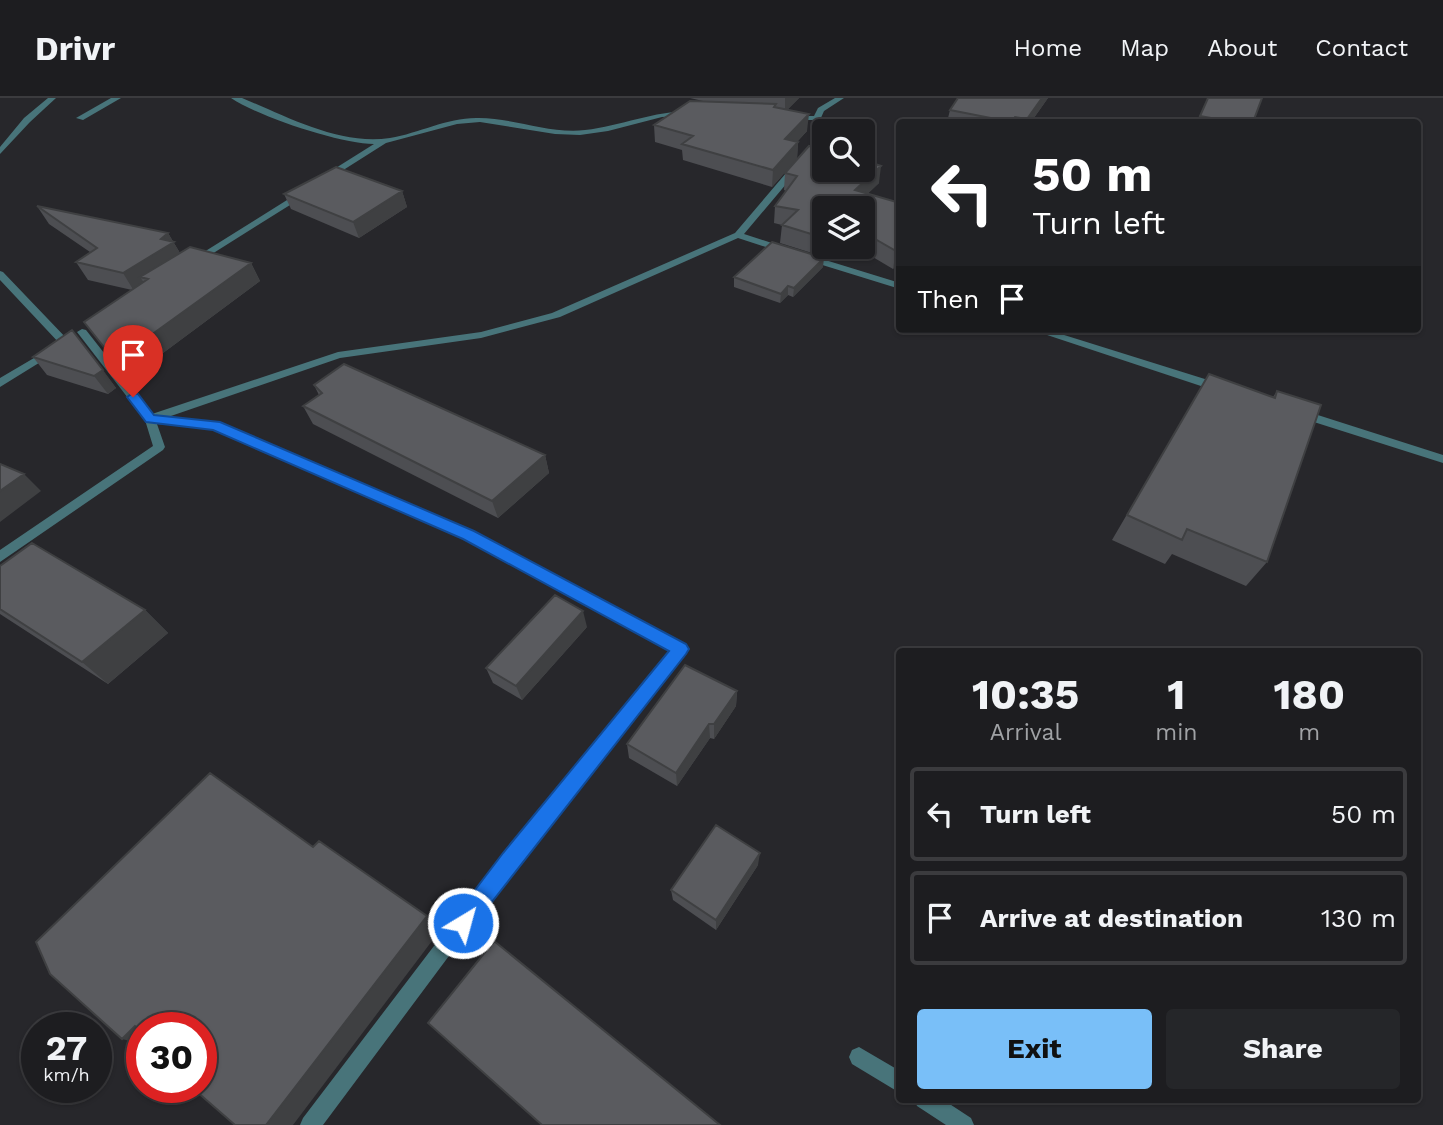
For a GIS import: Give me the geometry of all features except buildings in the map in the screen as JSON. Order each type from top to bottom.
[{"type":"street","points":[[0,152],[27,120],[52,98]]},
{"type":"street","points":[[80,118],[117,98]]},
{"type":"street","points":[[235,98],[300,124],[366,143],[384,142],[464,121],[481,120],[580,133],[654,116],[704,114]]},
{"type":"street","points":[[782,118],[817,118],[821,110],[840,98]]},
{"type":"street","points":[[187,266],[384,142]]},
{"type":"street","points":[[150,419],[338,355],[481,335],[556,315],[738,235],[812,147]]},
{"type":"street","points":[[738,235],[896,285]]},
{"type":"street","points":[[0,274],[65,343]]},
{"type":"street","points":[[0,383],[88,328],[150,419],[159,447],[0,557]]},
{"type":"street","points":[[1047,333],[1232,392]]},
{"type":"street","points":[[1285,408],[1443,459]]},
{"type":"street","points":[[150,419],[215,425],[468,535],[680,649],[510,860],[310,1125]]},
{"type":"street","points":[[859,1057],[896,1080]]},
{"type":"street","points":[[930,1103],[964,1125]]},
{"type":"route","points":[[133,397],[150,419],[215,425],[468,535],[680,649],[510,860],[463,923]]}]
